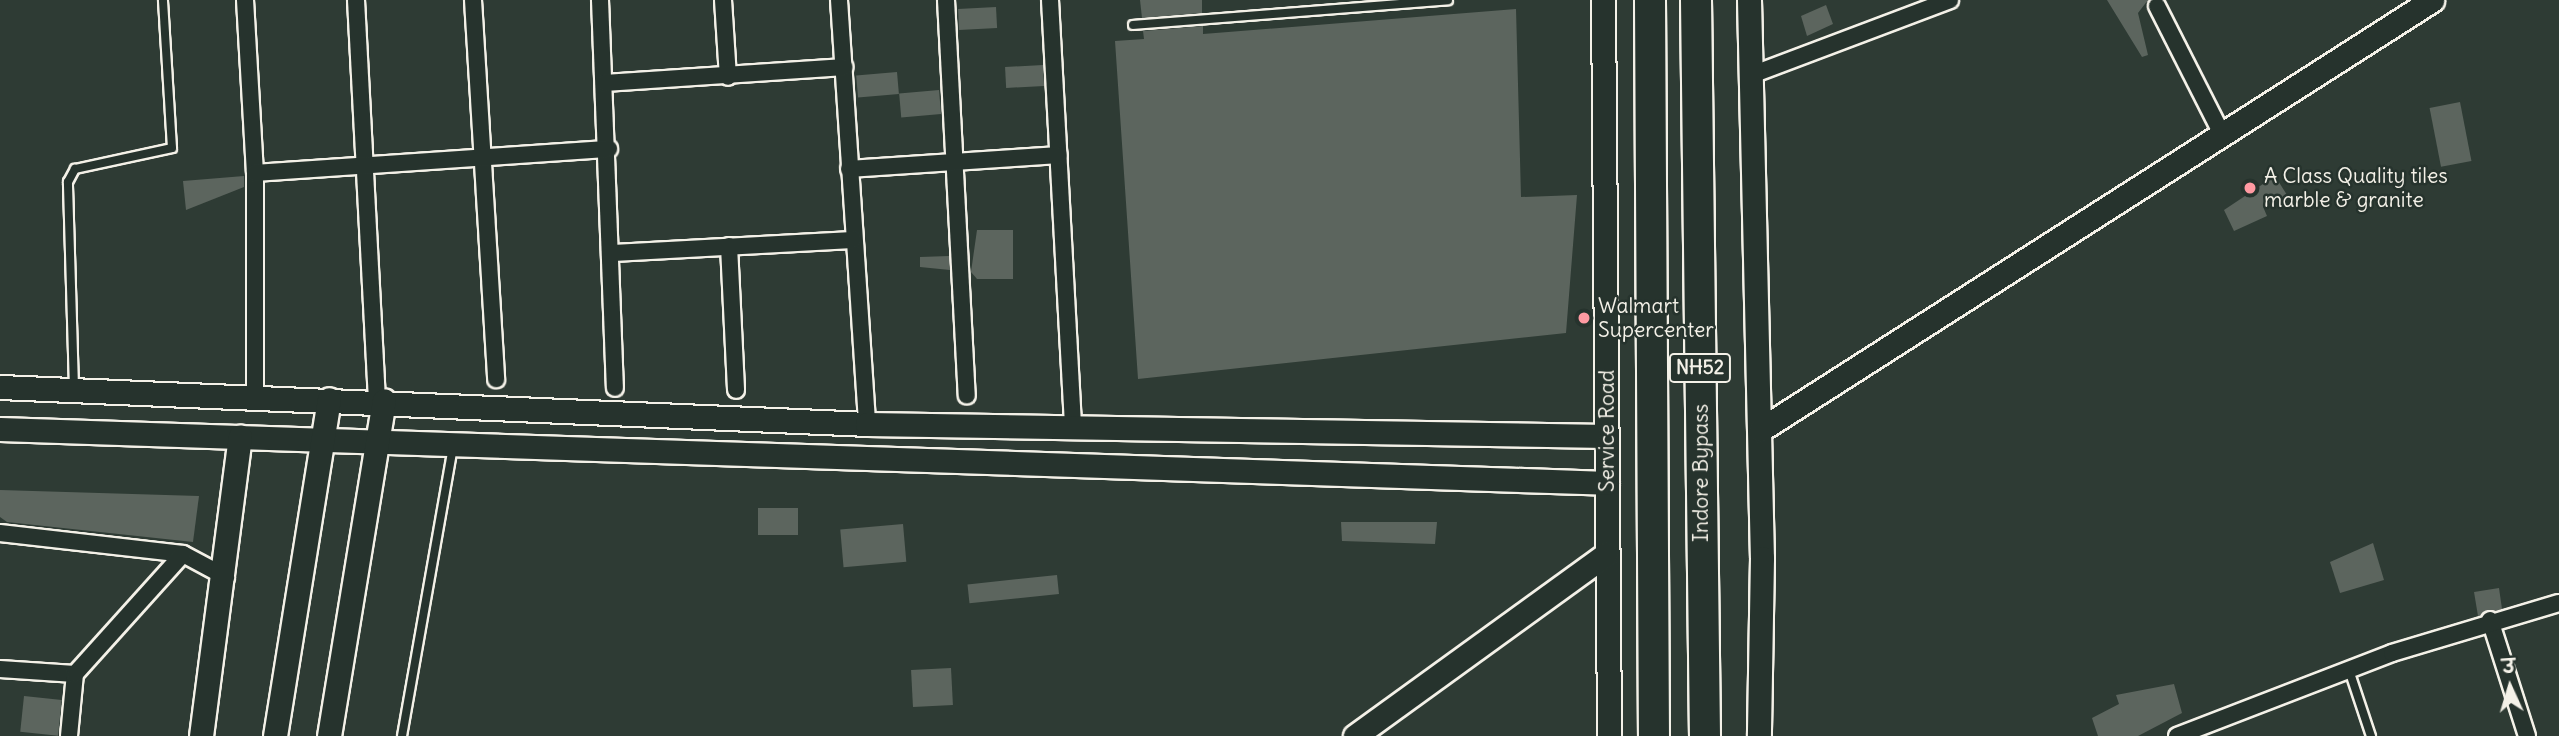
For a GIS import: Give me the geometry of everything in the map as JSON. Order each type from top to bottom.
[{"type":"highway","name":"NH52","points":[[1650,0],[1654,736]]},
{"type":"highway","name":"Indore Bypass","points":[[1696,0],[1705,736]]},
{"type":"street","points":[[245,0],[255,173],[255,395]]},
{"type":"street","points":[[329,736],[379,442],[380,400],[356,0]]},
{"type":"street","points":[[473,0],[496,379]]},
{"type":"street","points":[[600,0],[609,149],[615,388]]},
{"type":"street","points":[[723,0],[728,77]]},
{"type":"street","points":[[839,0],[867,424]]},
{"type":"street","points":[[946,0],[967,395]]},
{"type":"street","points":[[1049,0],[1073,428]]},
{"type":"street","name":"Service Road","points":[[1603,0],[1609,736]]},
{"type":"street","points":[[1749,0],[1760,430],[1759,736]]},
{"type":"street","points":[[1749,76],[1950,0]]},
{"type":"street","points":[[1760,430],[2432,0]]},
{"type":"street","points":[[2157,6],[2223,136]]},
{"type":"street","points":[[605,83],[728,77],[844,67]]},
{"type":"street","points":[[255,173],[609,149]]},
{"type":"street","points":[[849,169],[954,165],[1059,155]]},
{"type":"street","points":[[612,253],[853,240]]},
{"type":"street","points":[[729,246],[736,390]]},
{"type":"street","points":[[0,387],[380,400],[867,424],[1607,436]]},
{"type":"street","points":[[275,736],[329,399]]},
{"type":"street","points":[[0,429],[1607,483]]},
{"type":"street","points":[[201,736],[226,577],[240,437]]},
{"type":"street","points":[[0,533],[183,554],[226,577]]},
{"type":"street","points":[[69,736],[75,674],[183,554]]},
{"type":"street","points":[[1355,736],[1606,554]]},
{"type":"street","points":[[2177,736],[2349,670],[2490,620],[2559,603]]},
{"type":"street","points":[[2490,620],[2527,736]]},
{"type":"street","points":[[0,669],[75,674]]},
{"type":"lane","points":[[75,389],[68,183],[75,169],[172,148],[163,0]]},
{"type":"lane","points":[[1133,25],[1448,0]]},
{"type":"lane","points":[[402,736],[453,444]]},
{"type":"lane","points":[[2349,670],[2371,736]]},
{"type":"building","points":[[1140,0],[1202,0],[1202,13],[1142,18]]},
{"type":"building","points":[[2107,0],[2148,0],[2138,13],[2148,55],[2142,57]]},
{"type":"building","points":[[1826,5],[1833,24],[1807,36],[1801,16]]},
{"type":"building","points":[[996,7],[997,28],[959,30],[958,9]]},
{"type":"building","points":[[1516,9],[1521,197],[1577,195],[1566,333],[1138,379],[1115,41],[1144,39],[1143,31],[1203,26],[1203,34]]},
{"type":"building","points":[[1043,65],[1044,86],[1006,88],[1005,67]]},
{"type":"building","points":[[897,72],[899,94],[858,97],[856,76]]},
{"type":"building","points":[[939,90],[941,114],[901,117],[899,93]]},
{"type":"building","points":[[2460,102],[2471,161],[2441,167],[2430,108]]},
{"type":"building","points":[[244,176],[244,187],[186,210],[183,181]]},
{"type":"building","points":[[2275,176],[2287,195],[2264,209],[2267,216],[2234,231],[2224,210]]},
{"type":"building","points":[[977,230],[1013,230],[1013,279],[977,279],[971,272]]},
{"type":"building","points":[[949,256],[950,270],[920,267],[920,257]]},
{"type":"building","points":[[0,490],[199,496],[193,542],[7,522],[0,517]]},
{"type":"building","points":[[758,508],[798,508],[798,535],[758,535]]},
{"type":"building","points":[[1341,522],[1437,522],[1435,544],[1342,541]]},
{"type":"building","points":[[903,524],[906,562],[844,567],[840,529]]},
{"type":"building","points":[[2373,543],[2384,580],[2340,593],[2330,562]]},
{"type":"building","points":[[1057,575],[1059,594],[969,603],[967,584]]},
{"type":"building","points":[[2499,588],[2502,609],[2478,616],[2474,592]]},
{"type":"building","points":[[951,668],[953,705],[913,707],[911,670]]},
{"type":"building","points":[[2174,684],[2182,713],[2138,736],[2098,736],[2092,718],[2119,704],[2116,695]]},
{"type":"building","points":[[24,696],[62,700],[58,736],[20,732]]},
{"type":"place","name":"A Class Quality tiles marble & granite","points":[[2250,188]]},
{"type":"place","name":"Walmart Supercenter","points":[[1584,318]]}]
